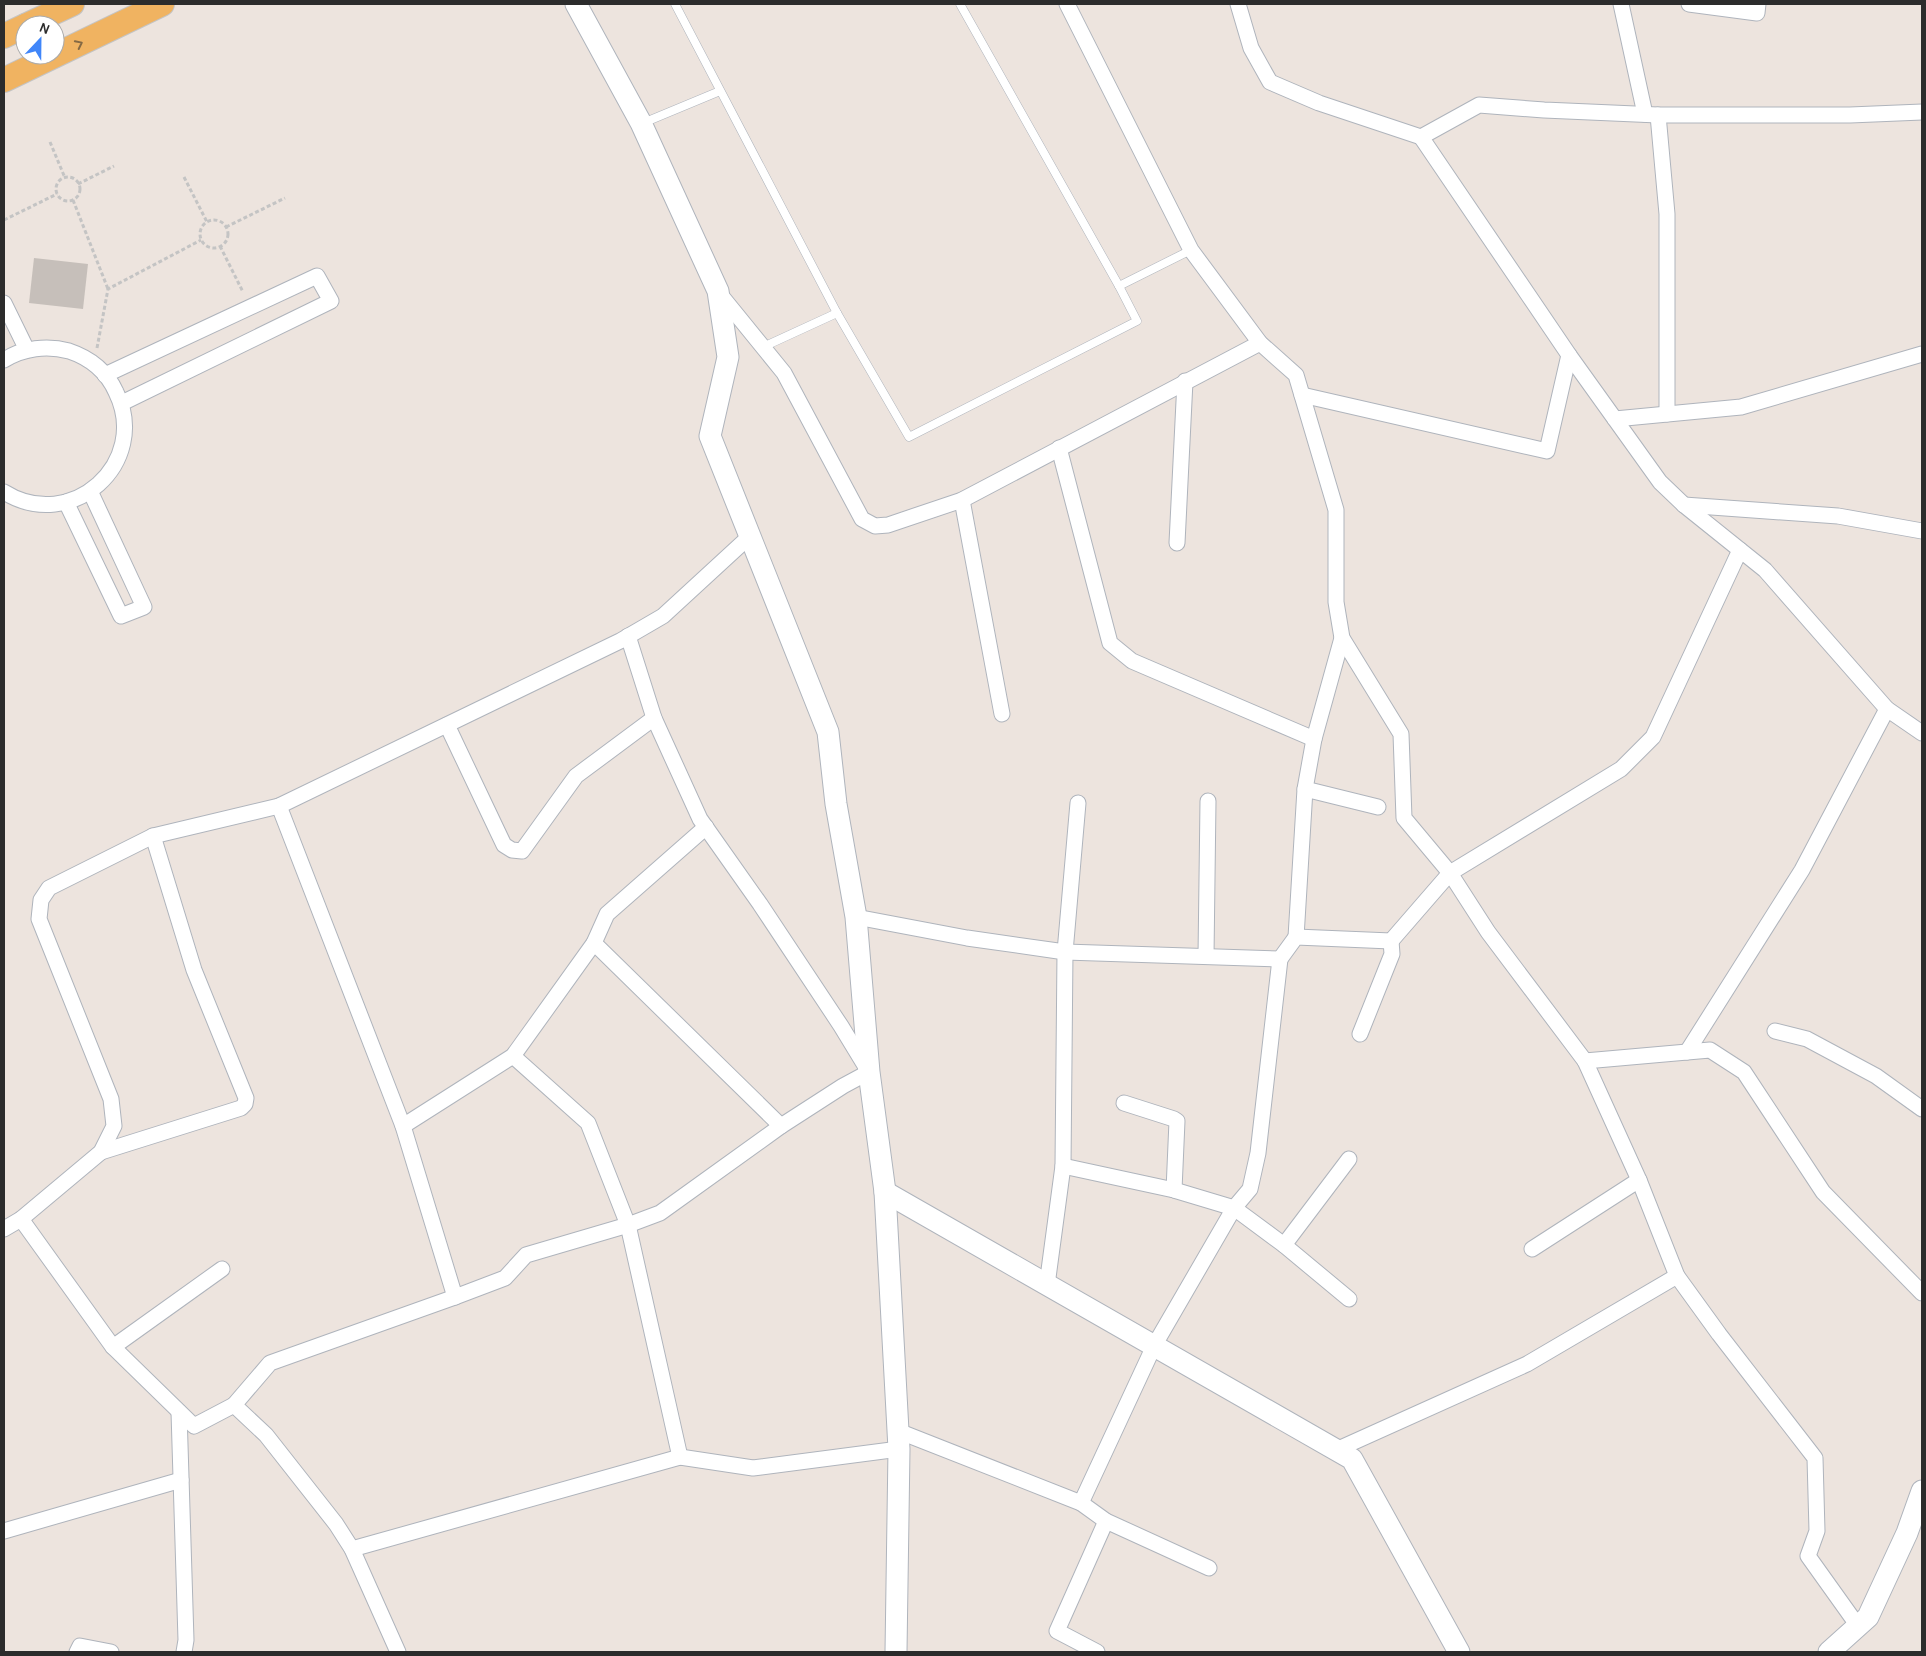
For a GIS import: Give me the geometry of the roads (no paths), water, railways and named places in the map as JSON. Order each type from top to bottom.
[{"type":"main road","points":[[49,15],[72,4]]},
{"type":"main road","points":[[4,80],[162,4]]},
{"type":"street","points":[[576,4],[641,123],[718,291],[784,373],[862,519],[875,526],[888,525],[962,500],[1260,342]]},
{"type":"street","points":[[1067,4],[1191,250],[1260,342],[1296,375],[1336,510],[1336,602],[1342,638],[1401,734],[1404,818],[1450,873],[1488,932],[1585,1060],[1638,1180],[1677,1276],[1718,1334],[1815,1458],[1817,1531],[1808,1556],[1858,1626]]},
{"type":"street","points":[[1238,4],[1251,48],[1270,82],[1320,103],[1421,137],[1569,356],[1660,482],[1684,505],[1765,570],[1887,709],[1922,733]]},
{"type":"street","points":[[1621,4],[1652,115],[1667,214],[1667,414]]},
{"type":"street","points":[[1689,4],[1757,12],[1758,4]]},
{"type":"street","points":[[1421,137],[1478,105],[1652,115],[1850,115],[1922,112]]},
{"type":"street","points":[[105,375],[317,276],[331,301],[122,403]]},
{"type":"street","points":[[718,291],[728,357],[710,436],[828,732],[836,804],[856,917],[869,1072],[885,1192],[899,1440],[896,1652]]},
{"type":"street","points":[[4,303],[27,350]]},
{"type":"street","points":[[4,360],[12,355],[34,348],[57,348],[78,354],[94,364],[112,383],[122,403],[126,426],[122,448],[113,468],[99,485],[80,498],[58,504],[36,504],[14,498],[4,492]]},
{"type":"street","points":[[1615,419],[1741,407],[1922,354]]},
{"type":"street","points":[[1302,395],[1547,451],[1569,356]]},
{"type":"street","points":[[1176,543],[1185,381]]},
{"type":"street","points":[[1059,448],[1110,643],[1132,661],[1314,739]]},
{"type":"street","points":[[66,502],[122,616],[144,607],[90,491]]},
{"type":"street","points":[[962,500],[1002,714]]},
{"type":"street","points":[[1684,505],[1838,516],[1922,531]]},
{"type":"street","points":[[101,1152],[114,1126],[111,1098],[39,919],[41,900],[49,888],[153,836],[279,806],[628,636],[663,616],[750,536]]},
{"type":"street","points":[[1360,1034],[1392,954],[1391,942],[1450,873],[1621,769],[1653,737],[1740,550]]},
{"type":"street","points":[[628,636],[654,718],[700,819],[766,912],[869,1072]]},
{"type":"street","points":[[1081,1503],[1154,1346],[1234,1208],[1250,1189],[1258,1153],[1280,958],[1296,937],[1305,789],[1314,739],[1342,638]]},
{"type":"street","points":[[1687,1052],[1802,870],[1887,709]]},
{"type":"street","points":[[447,725],[504,845],[512,850],[522,850],[576,776],[654,718]]},
{"type":"street","points":[[1305,789],[1378,807]]},
{"type":"street","points":[[1206,956],[1208,801]]},
{"type":"street","points":[[1047,1285],[1063,1166],[1066,952],[1078,803]]},
{"type":"street","points":[[279,806],[403,1126],[456,1297]]},
{"type":"street","points":[[403,1126],[513,1056],[594,943],[607,914],[706,827]]},
{"type":"street","points":[[4,1229],[21,1219],[101,1152],[241,1108],[245,1104],[246,1098],[194,970],[153,836]]},
{"type":"street","points":[[856,917],[967,938],[1066,952],[1280,958]]},
{"type":"street","points":[[1296,937],[1391,942]]},
{"type":"street","points":[[594,943],[781,1126]]},
{"type":"street","points":[[1775,1030],[1807,1039],[1876,1076],[1922,1109]]},
{"type":"street","points":[[1585,1060],[1710,1050],[1744,1072],[1823,1192],[1922,1294]]},
{"type":"street","points":[[513,1056],[588,1123],[628,1225],[680,1457]]},
{"type":"street","points":[[21,1219],[113,1347],[194,1426],[234,1405],[270,1363],[505,1278],[526,1255],[628,1225],[660,1212],[781,1126],[843,1086],[869,1072]]},
{"type":"street","points":[[1124,1103],[1174,1118],[1177,1121],[1174,1190]]},
{"type":"street","points":[[1284,1245],[1349,1159]]},
{"type":"street","points":[[1063,1166],[1174,1190],[1234,1208],[1284,1245],[1349,1299]]},
{"type":"street","points":[[1532,1249],[1638,1180]]},
{"type":"street","points":[[885,1192],[1352,1459],[1459,1652]]},
{"type":"street","points":[[113,1347],[222,1269]]},
{"type":"street","points":[[1336,1450],[1527,1364],[1677,1276]]},
{"type":"street","points":[[234,1405],[266,1435],[336,1524],[352,1549],[398,1652]]},
{"type":"street","points":[[179,1412],[186,1640],[184,1652]]},
{"type":"street","points":[[352,1549],[680,1457],[753,1468],[899,1440],[1081,1503],[1106,1521],[1209,1568]]},
{"type":"street","points":[[4,1531],[181,1480]]},
{"type":"street","points":[[1829,1652],[1868,1617],[1907,1533],[1922,1491]]},
{"type":"street","points":[[1096,1652],[1057,1631],[1106,1521]]},
{"type":"street","points":[[78,1652],[80,1646],[111,1652]]},
{"type":"lane","points":[[675,4],[837,313],[909,437],[1137,321],[960,4]]},
{"type":"lane","points":[[641,123],[720,91]]},
{"type":"lane","points":[[1119,286],[1191,250]]},
{"type":"lane","points":[[763,347],[837,313]]}]
